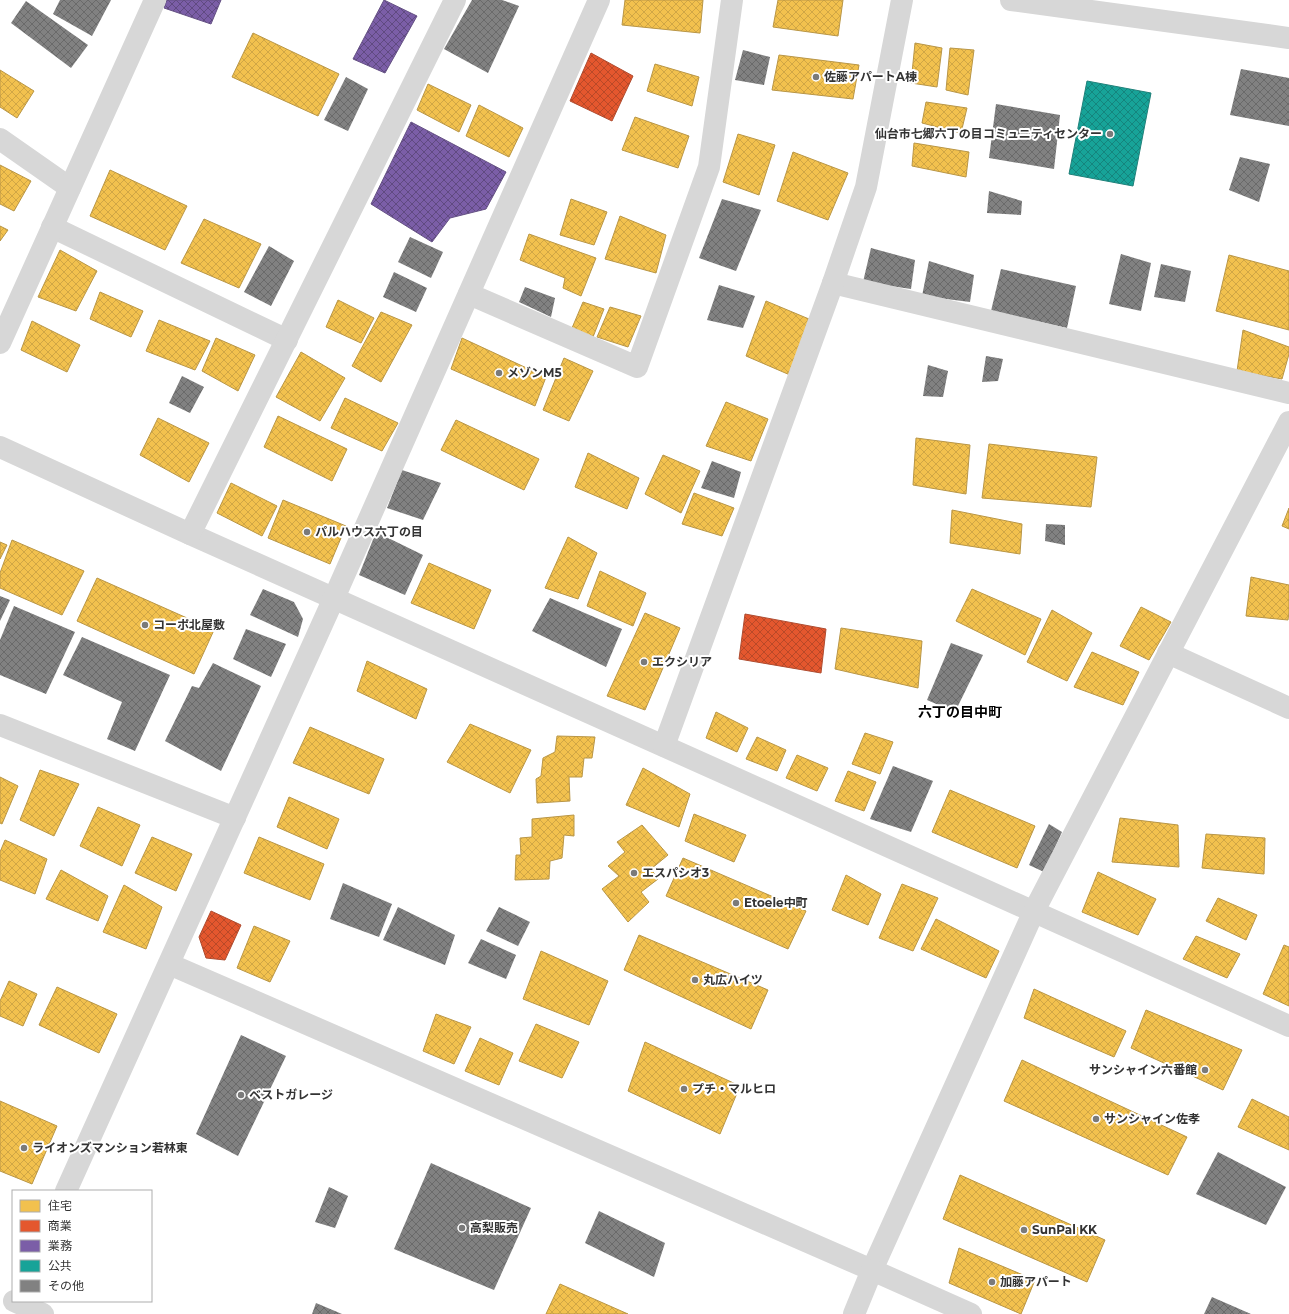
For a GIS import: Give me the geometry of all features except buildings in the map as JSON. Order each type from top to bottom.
[{"type":"street","points":[[0,343],[155,0]]},
{"type":"street","points":[[190,534],[455,0]]},
{"type":"street","points":[[66,1190],[334,598],[599,0]]},
{"type":"street","points":[[469,294],[638,367],[709,167],[732,0]]},
{"type":"street","points":[[664,746],[833,283],[866,187],[902,0]]},
{"type":"street","points":[[1011,0],[1289,38]]},
{"type":"street","points":[[0,139],[70,188]]},
{"type":"street","points":[[52,227],[287,340]]},
{"type":"street","points":[[833,283],[1289,393]]},
{"type":"street","points":[[854,1314],[872,1270],[1034,912],[1289,422]]},
{"type":"street","points":[[0,447],[190,534],[1289,1026]]},
{"type":"street","points":[[1168,653],[1289,708]]},
{"type":"street","points":[[0,725],[235,818]]},
{"type":"street","points":[[169,964],[971,1314]]},
{"type":"street","points":[[16,1302],[43,1314]]},
{"type":"place","name":"佐藤アパートA棟","points":[[816,77]]},
{"type":"place","name":"仙台市七郷六丁の目コミュニティセンター","points":[[1110,134]]},
{"type":"place","name":"メゾンM5","points":[[499,373]]},
{"type":"place","name":"パルハウス六丁の目","points":[[307,532]]},
{"type":"place","name":"コーポ北屋敷","points":[[145,625]]},
{"type":"place","name":"エクシリア","points":[[644,662]]},
{"type":"place","name":"エスパシオ3","points":[[634,873]]},
{"type":"place","name":"Etoele中町","points":[[736,903]]},
{"type":"place","name":"丸広ハイツ","points":[[695,980]]},
{"type":"place","name":"サンシャイン六番館","points":[[1205,1070]]},
{"type":"place","name":"プチ・マルヒロ","points":[[684,1089]]},
{"type":"place","name":"ベストガレージ","points":[[241,1095]]},
{"type":"place","name":"サンシャイン佐孝","points":[[1096,1119]]},
{"type":"place","name":"ライオンズマンション若林東","points":[[24,1148]]},
{"type":"place","name":"高梨販売","points":[[462,1228]]},
{"type":"place","name":"SunPal KK","points":[[1024,1230]]},
{"type":"place","name":"加藤アパート","points":[[992,1282]]},
{"type":"district","name":"六丁の目中町","points":[[960,712]]}]
